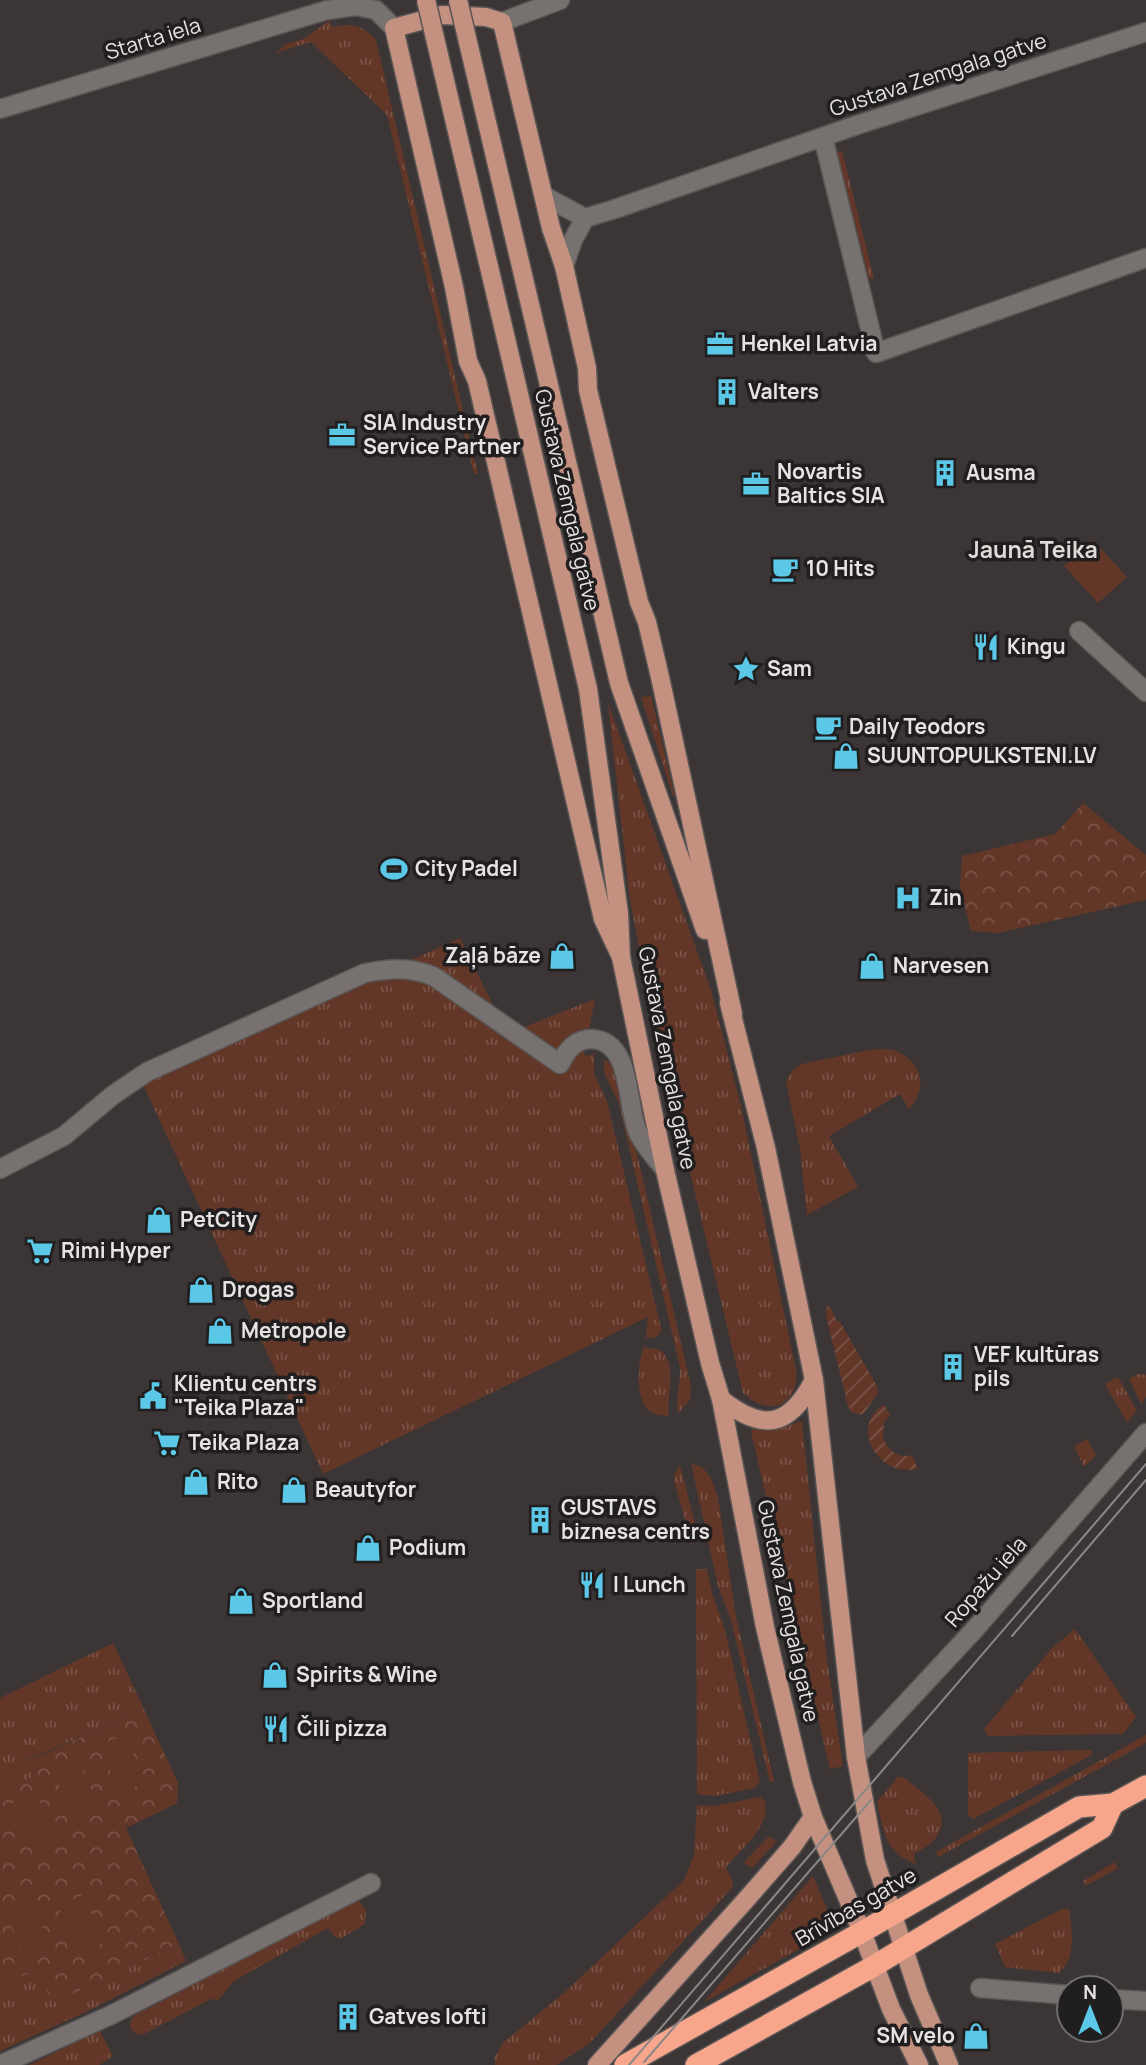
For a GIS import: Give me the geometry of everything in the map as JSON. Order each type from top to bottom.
[{"type":"highway","name":"Brīvības gatve","points":[[625,2065],[862,1933],[1079,1807],[1114,1804],[1146,1786]]},
{"type":"highway","name":"Brīvības gatve","points":[[696,2065],[874,1966],[1102,1828],[1114,1804]]},
{"type":"main road","name":"Gustava Zemgala gatve","points":[[426,0],[588,689],[620,913],[621,957],[665,1170],[710,1363],[721,1399],[782,1704],[813,1817],[891,2009],[919,2065]]},
{"type":"main road","name":"Gustava Zemgala gatve","points":[[458,0],[619,683],[733,1014],[766,1148],[814,1380],[856,1757],[875,1860],[919,1995],[948,2065]]},
{"type":"main road","points":[[621,957],[603,919],[477,382],[468,361],[454,287],[394,28],[442,15],[486,16],[502,22],[551,228],[564,266],[587,368],[588,390],[639,602],[647,622],[660,677],[733,1014]]},
{"type":"main road","points":[[721,1399],[747,1416],[771,1420],[784,1418],[804,1399],[814,1380]]},
{"type":"main road","points":[[597,2065],[792,1847],[813,1817]]},
{"type":"street","points":[[502,22],[560,0]]},
{"type":"street","name":"Starta iela","points":[[0,109],[341,7],[356,6],[376,10],[394,28]]},
{"type":"street","name":"Gustava Zemgala gatve","points":[[585,218],[823,136],[1146,32]]},
{"type":"street","points":[[823,136],[876,353],[1146,258]]},
{"type":"street","points":[[544,196],[585,218],[573,240],[564,266]]},
{"type":"street","points":[[1079,631],[1146,692]]},
{"type":"street","points":[[0,1169],[64,1136],[113,1095],[147,1072],[366,973],[393,968],[415,969],[433,976],[560,1064],[568,1049],[589,1039],[602,1041],[615,1051],[622,1062],[637,1132],[665,1170]]},
{"type":"street","name":"Ropažu iela","points":[[856,1757],[975,1629],[1146,1433]]},
{"type":"street","points":[[0,2065],[111,2015],[371,1883]]},
{"type":"street","points":[[980,1988],[1055,1994]]},
{"type":"street","points":[[1125,2000],[1146,2001]]},
{"type":"green space","points":[[329,21],[332,27],[351,25],[362,28],[376,40],[478,474],[474,474],[387,115],[311,42],[275,53],[286,44],[303,39]]},
{"type":"green space","points":[[842,151],[874,278],[869,279],[837,152]]},
{"type":"green space","points":[[1093,540],[1127,577],[1098,603],[1064,566]]},
{"type":"green space","points":[[651,696],[675,796],[641,697]]},
{"type":"green space","points":[[608,703],[711,990],[741,1106],[797,1375],[791,1396],[777,1405],[761,1404],[743,1393],[654,1022],[630,900]]},
{"type":"green space","points":[[1083,803],[1146,855],[1146,900],[998,933],[971,931],[960,887],[962,856],[1055,834]]},
{"type":"green space","points":[[460,938],[507,1034],[595,999],[584,1053],[586,1056],[594,1054],[594,1074],[607,1101],[661,1328],[660,1334],[654,1338],[646,1338],[648,1317],[323,1474],[142,1082]]},
{"type":"green space","points":[[868,1050],[893,1050],[905,1056],[917,1069],[920,1077],[919,1093],[909,1109],[900,1094],[829,1136],[858,1187],[807,1215],[800,1149],[786,1081],[793,1070],[802,1064]]},
{"type":"green space","points":[[604,1059],[617,1068],[691,1386],[690,1400],[678,1413],[680,1368],[619,1104],[604,1073]]},
{"type":"green space","points":[[827,1306],[840,1322],[877,1386],[878,1393],[861,1415],[851,1412],[848,1406],[826,1316]]},
{"type":"green space","points":[[644,1347],[660,1350],[669,1364],[669,1416],[652,1413],[643,1403],[639,1379]]},
{"type":"green space","points":[[1138,1374],[1146,1375],[1146,1397],[1141,1404],[1129,1379]]},
{"type":"green space","points":[[1118,1377],[1137,1411],[1127,1422],[1105,1384]]},
{"type":"green space","points":[[884,1405],[890,1415],[884,1422],[883,1439],[895,1453],[912,1455],[918,1469],[903,1470],[890,1465],[879,1457],[872,1447],[868,1436],[869,1424],[874,1413]]},
{"type":"green space","points":[[802,1422],[827,1661],[843,1766],[830,1769],[751,1432],[753,1429],[777,1429]]},
{"type":"green space","points":[[1087,1439],[1096,1455],[1084,1467],[1074,1446]]},
{"type":"green space","points":[[691,1463],[703,1468],[711,1478],[718,1498],[736,1617],[774,1781],[770,1782],[731,1620],[718,1586]]},
{"type":"green space","points":[[680,1465],[698,1535],[692,1545],[674,1480]]},
{"type":"green space","points":[[696,1569],[707,1569],[725,1630],[760,1781],[755,1788],[715,1796],[697,1794]]},
{"type":"green space","points":[[1075,1629],[1136,1717],[1123,1734],[988,1736],[984,1729],[1053,1647]]},
{"type":"green space","points":[[113,1643],[144,1709],[28,1760],[34,1776],[0,1792],[0,1698]]},
{"type":"green space","points":[[144,1709],[178,1783],[177,1803],[126,1828],[179,1944],[53,2003],[36,1970],[0,1986],[0,1792],[34,1776],[28,1761]]},
{"type":"green space","points":[[124,1734],[146,1782],[121,1793],[99,1746]]},
{"type":"green space","points":[[1146,1735],[1146,1743],[938,1857],[936,1852]]},
{"type":"green space","points":[[1091,1750],[1092,1755],[973,1819],[968,1815],[968,1753]]},
{"type":"green space","points":[[76,1757],[98,1804],[73,1815],[51,1768]]},
{"type":"green space","points":[[898,1777],[903,1777],[928,1797],[940,1813],[942,1822],[939,1832],[930,1844],[914,1854],[916,1864],[891,1847],[884,1832],[877,1802]]},
{"type":"green space","points":[[35,1792],[57,1840],[33,1852],[11,1804]]},
{"type":"green space","points":[[760,1797],[764,1800],[766,1809],[760,1827],[726,1867],[733,1882],[732,1888],[590,2043],[556,2065],[495,2065],[495,2057],[503,2043],[565,1992],[684,1880],[694,1855],[697,1805],[714,1806]]},
{"type":"green space","points":[[769,1836],[776,1842],[752,1868],[744,1862]]},
{"type":"green space","points":[[1115,1862],[1118,1868],[1086,1886],[1083,1881]]},
{"type":"green space","points":[[813,1876],[835,1929],[704,2002]]},
{"type":"green space","points":[[83,1895],[105,1942],[80,1953],[58,1906]]},
{"type":"green space","points":[[28,1897],[50,1944],[25,1955],[3,1908]]},
{"type":"green space","points":[[355,1901],[360,1902],[366,1910],[365,1924],[340,1939],[328,1928],[234,1981],[218,2000],[211,1999],[146,2033],[138,2035],[132,2031],[130,2024],[133,2016],[180,1992],[253,1947]]},
{"type":"green space","points":[[1062,1909],[1069,1909],[1072,1935],[1071,1953],[1064,1968],[1058,1973],[1005,1967],[995,1944]]},
{"type":"green space","points":[[179,1944],[186,1961],[86,2012],[0,2051],[0,1986],[36,1970],[53,2003]]},
{"type":"green space","points":[[100,2031],[113,2056],[99,2065],[29,2065]]},
{"type":"tram line","points":[[629,2065],[1146,1464]]},
{"type":"tram line","points":[[1012,1636],[1146,1480]]},
{"type":"tram line","points":[[644,2062],[871,1800]]},
{"type":"place","name":"Henkel Latvia","points":[[720,344]]},
{"type":"place","name":"Valters","points":[[727,392]]},
{"type":"place","name":"SIA Industry Service Partner","points":[[342,435]]},
{"type":"place","name":"Ausma","points":[[945,473]]},
{"type":"place","name":"Novartis Baltics SIA","points":[[756,484]]},
{"type":"place","name":"10 Hits","points":[[785,569]]},
{"type":"place","name":"Kingu","points":[[986,647]]},
{"type":"place","name":"Sam","points":[[746,669]]},
{"type":"place","name":"Daily Teodors","points":[[828,727]]},
{"type":"place","name":"SUUNTOPULKSTENI.LV","points":[[846,756]]},
{"type":"place","name":"City Padel","points":[[394,869]]},
{"type":"place","name":"Zin","points":[[908,898]]},
{"type":"place","name":"Zaļā bāze","points":[[562,956]]},
{"type":"place","name":"Narvesen","points":[[872,966]]},
{"type":"place","name":"PetCity","points":[[159,1220]]},
{"type":"place","name":"Rimi Hyper","points":[[40,1251]]},
{"type":"place","name":"Drogas","points":[[201,1290]]},
{"type":"place","name":"Metropole","points":[[220,1331]]},
{"type":"place","name":"VEF kultūras pils","points":[[953,1367]]},
{"type":"place","name":"Klientu centrs \"Teika Plaza\"","points":[[153,1396]]},
{"type":"place","name":"Teika Plaza","points":[[167,1443]]},
{"type":"place","name":"Rito","points":[[196,1482]]},
{"type":"place","name":"Beautyfor","points":[[294,1490]]},
{"type":"place","name":"GUSTAVS biznesa centrs","points":[[540,1520]]},
{"type":"place","name":"Podium","points":[[368,1548]]},
{"type":"place","name":"I Lunch","points":[[592,1585]]},
{"type":"place","name":"Sportland","points":[[241,1601]]},
{"type":"place","name":"Spirits & Wine","points":[[275,1675]]},
{"type":"place","name":"Čili pizza","points":[[276,1729]]},
{"type":"place","name":"Gatves lofti","points":[[348,2017]]},
{"type":"place","name":"SM velo","points":[[976,2036]]},
{"type":"district","name":"Jaunā Teika","points":[[1033,550]]}]
